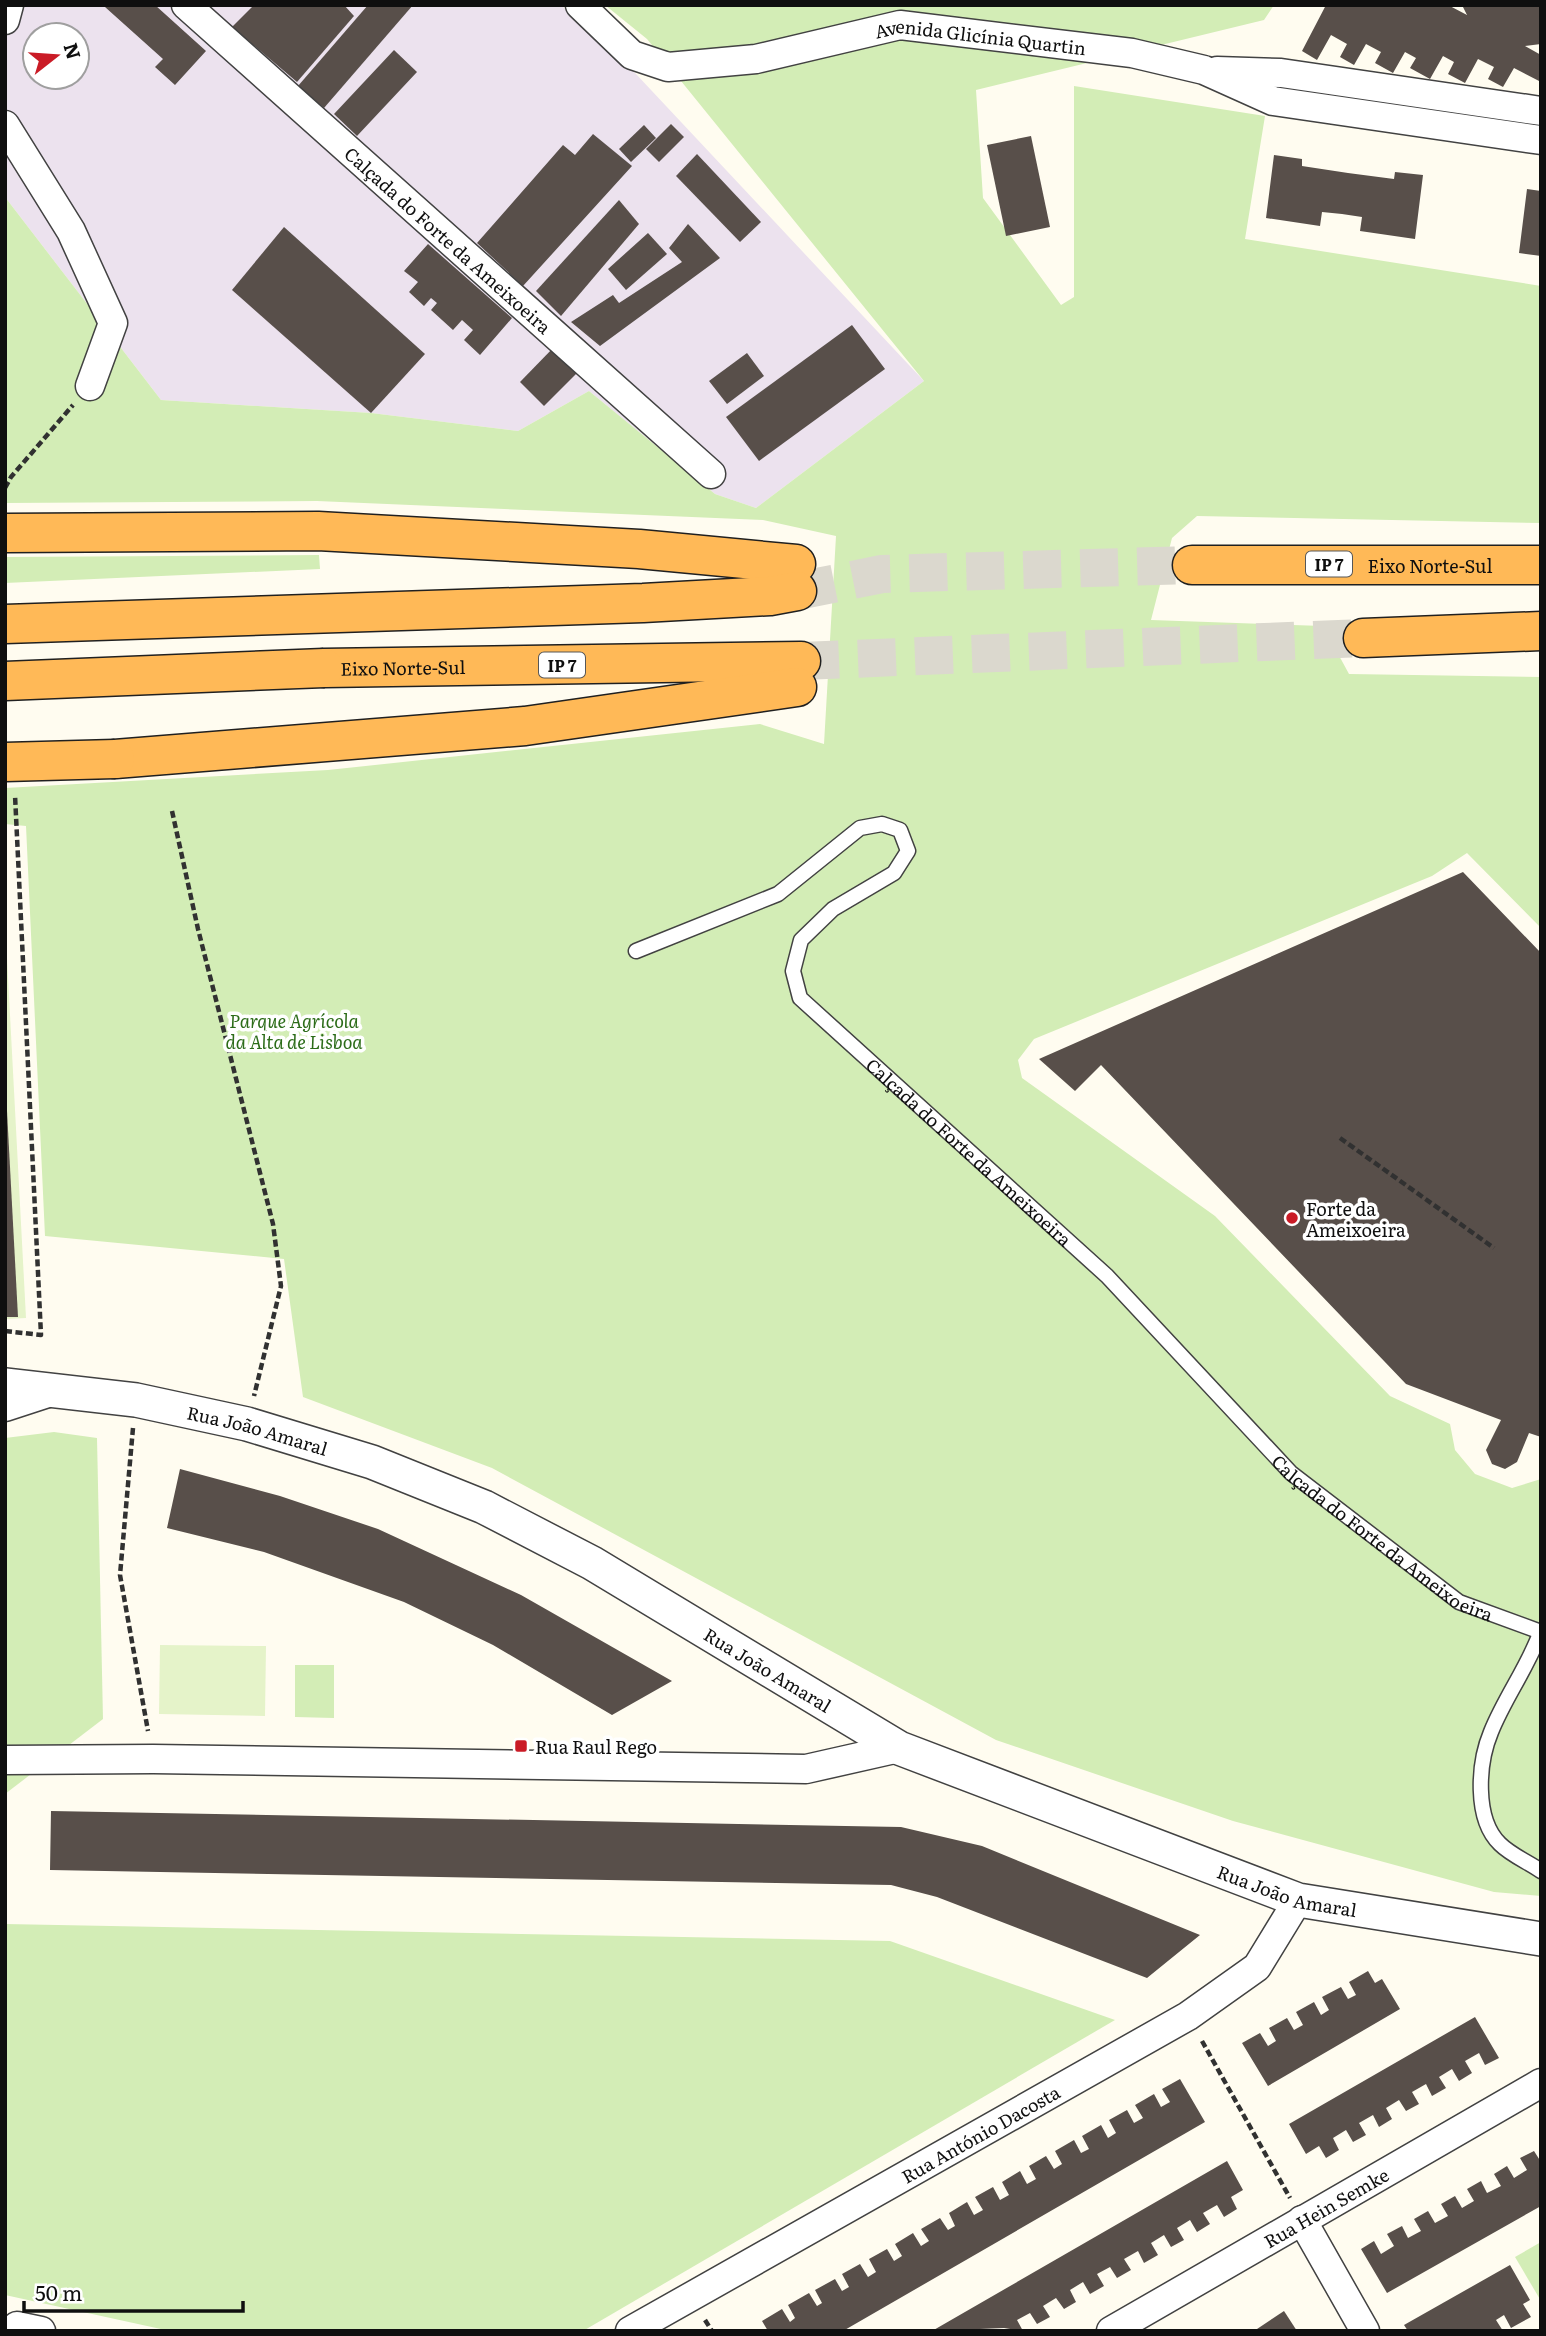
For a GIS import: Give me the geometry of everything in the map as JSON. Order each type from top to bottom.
[{"type":"highway","points":[[5,533],[318,531],[639,549],[797,578],[770,596],[5,624]]},
{"type":"highway","name":"Eixo Norte-Sul","points":[[1192,565],[1541,565]]},
{"type":"highway","points":[[1363,638],[1541,631]]},
{"type":"highway","name":"Eixo Norte-Sul","points":[[5,681],[324,668],[799,674],[525,726],[115,759],[10,775]]},
{"type":"street","points":[[5,20],[9,5]]},
{"type":"street","name":"Calçada do Forte da Ameixoeira","points":[[186,5],[711,474]]},
{"type":"street","name":"Avenida Glicínia Quartin","points":[[580,5],[632,55],[667,67],[756,58],[900,24],[1132,53],[1204,70],[1273,101],[1541,140]]},
{"type":"street","name":"Avenida Glicínia Quartin","points":[[1204,70],[1281,73],[1541,111]]},
{"type":"street","points":[[5,125],[71,231],[113,323],[90,386]]},
{"type":"street","name":"Rua João Amaral","points":[[5,1385],[136,1400],[247,1424],[372,1462],[484,1507],[592,1563],[900,1748],[1298,1900],[1541,1939]]},
{"type":"street","points":[[5,1407],[60,1390]]},
{"type":"street","points":[[5,1760],[153,1759],[806,1769],[900,1748]]},
{"type":"street","name":"Rua António Dacosta","points":[[630,2331],[1188,2016],[1257,1967],[1298,1900]]},
{"type":"street","name":"Rua Hein Semke","points":[[1111,2331],[1541,2083]]},
{"type":"street","points":[[1303,2220],[1365,2331]]},
{"type":"lane","name":"Calçada do Forte da Ameixoeira","points":[[636,951],[778,894],[860,828],[882,824],[900,830],[908,851],[894,873],[833,909],[801,940],[793,971],[800,998],[1107,1276],[1291,1473],[1459,1602],[1541,1632]]},
{"type":"lane","points":[[1541,1632],[1531,1658],[1490,1733],[1480,1783],[1484,1814],[1499,1844],[1541,1871]]},
{"type":"path","points":[[5,488],[11,477],[90,386]]},
{"type":"path","points":[[5,1331],[41,1335],[10,775]]},
{"type":"path","points":[[172,811],[198,929],[273,1224],[281,1286],[247,1424]]},
{"type":"path","points":[[1340,1138],[1494,1248]]},
{"type":"path","points":[[136,1400],[120,1574],[153,1759]]},
{"type":"path","points":[[1188,2016],[1288,2193]]},
{"type":"shaded area","points":[[5,5],[561,5],[636,74],[924,381],[756,508],[715,494],[589,391],[518,431],[371,413],[161,400],[5,197]]},
{"type":"green space","name":"Parque Agrícola da Alta de Lisboa","points":[[605,5],[1274,5],[1264,20],[976,90],[983,198],[1061,305],[1074,297],[1074,86],[1265,116],[1245,239],[1541,286],[1541,523],[1197,516],[1172,538],[1151,620],[1323,626],[1349,674],[1541,677],[1541,928],[1467,853],[1432,876],[1034,1039],[1018,1060],[1022,1078],[1215,1216],[1390,1396],[1450,1424],[1455,1450],[1475,1474],[1512,1488],[1541,1479],[1541,1896],[1494,1892],[1233,1821],[996,1740],[492,1468],[303,1397],[284,1259],[45,1236],[26,826],[5,824],[5,788],[328,770],[760,724],[824,744],[836,536],[763,520],[317,501],[5,503],[5,197],[161,400],[371,413],[518,431],[589,391],[715,494],[756,508],[924,381],[647,39]]},
{"type":"green space","points":[[319,555],[320,569],[5,583],[5,557]]},
{"type":"green space","points":[[5,920],[26,1318],[5,1319]]},
{"type":"green space","points":[[54,1432],[97,1438],[103,1719],[5,1794],[5,1438]]},
{"type":"green space","points":[[160,1645],[266,1646],[265,1716],[159,1714]]},
{"type":"green space","points":[[295,1665],[334,1665],[334,1718],[295,1717]]},
{"type":"green space","points":[[5,1924],[890,1941],[1115,2020],[583,2331],[170,2331],[5,2295]]},
{"type":"green space","points":[[1541,2242],[1541,2301],[1515,2257]]},
{"type":"building","points":[[155,5],[206,51],[175,85],[155,67],[163,59],[105,7]]},
{"type":"building","points":[[254,5],[344,5],[354,16],[297,82],[232,27]]},
{"type":"building","points":[[368,5],[413,5],[324,108],[298,86]]},
{"type":"building","points":[[1326,5],[1448,5],[1467,15],[1462,5],[1541,5],[1541,44],[1525,46],[1541,55],[1541,82],[1514,68],[1503,87],[1488,79],[1494,67],[1478,59],[1465,83],[1448,74],[1454,62],[1443,56],[1430,79],[1410,68],[1416,58],[1405,52],[1393,73],[1375,63],[1381,52],[1366,44],[1354,65],[1340,57],[1347,44],[1331,35],[1317,60],[1302,51]]},
{"type":"building","points":[[394,50],[417,72],[357,136],[334,114]]},
{"type":"building","points":[[671,124],[684,137],[659,162],[646,149]]},
{"type":"building","points":[[644,125],[656,138],[631,162],[619,149]]},
{"type":"building","points":[[593,134],[632,166],[523,286],[477,243],[563,145],[575,155]]},
{"type":"building","points":[[1031,136],[1050,227],[1006,236],[987,145]]},
{"type":"building","points":[[697,154],[761,222],[740,242],[676,176]]},
{"type":"building","points":[[1274,155],[1302,159],[1302,166],[1348,173],[1394,179],[1395,172],[1423,175],[1415,239],[1360,231],[1362,217],[1342,214],[1322,212],[1320,226],[1266,218]]},
{"type":"building","points":[[1527,189],[1541,191],[1541,256],[1519,253]]},
{"type":"building","points":[[619,200],[639,224],[561,316],[536,291]]},
{"type":"building","points":[[688,224],[720,258],[600,346],[571,322],[613,295],[619,303],[682,262],[669,248]]},
{"type":"building","points":[[284,227],[425,354],[371,413],[232,290]]},
{"type":"building","points":[[648,233],[667,254],[626,290],[608,269]]},
{"type":"building","points":[[428,244],[512,318],[480,355],[464,340],[473,330],[462,320],[453,330],[431,310],[437,303],[431,298],[424,306],[409,292],[418,282],[404,271]]},
{"type":"building","points":[[852,325],[885,369],[759,461],[726,417]]},
{"type":"building","points":[[555,346],[580,370],[544,406],[520,382]]},
{"type":"building","points":[[747,353],[764,376],[727,404],[709,381]]},
{"type":"building","points":[[1463,872],[1541,953],[1541,1437],[1529,1433],[1517,1462],[1505,1469],[1492,1464],[1486,1450],[1501,1420],[1406,1384],[1101,1065],[1075,1091],[1039,1059]]},
{"type":"building","points":[[7,1111],[18,1317],[5,1317]]},
{"type":"building","points":[[180,1469],[280,1496],[378,1529],[521,1595],[672,1681],[612,1715],[493,1645],[404,1602],[264,1552],[167,1528]]},
{"type":"building","points":[[51,1811],[901,1827],[982,1846],[1200,1935],[1147,1978],[937,1897],[891,1885],[50,1870]]},
{"type":"building","points":[[1368,1971],[1375,1983],[1382,1979],[1400,2009],[1268,2086],[1242,2043],[1260,2033],[1268,2046],[1276,2041],[1269,2028],[1287,2018],[1294,2030],[1303,2025],[1296,2012],[1314,2002],[1321,2015],[1329,2010],[1322,1997],[1341,1987],[1348,1999],[1356,1995],[1349,1982]]},
{"type":"building","points":[[1475,2017],[1499,2058],[1485,2065],[1479,2053],[1465,2061],[1472,2073],[1459,2081],[1452,2069],[1439,2077],[1446,2088],[1432,2096],[1426,2084],[1412,2092],[1419,2104],[1406,2111],[1399,2100],[1386,2108],[1392,2119],[1379,2127],[1373,2115],[1359,2123],[1366,2135],[1353,2142],[1346,2130],[1333,2138],[1339,2150],[1326,2158],[1319,2146],[1306,2154],[1289,2124]]},
{"type":"building","points":[[1180,2079],[1205,2122],[843,2331],[768,2331],[762,2321],[782,2309],[790,2322],[795,2318],[788,2305],[809,2293],[817,2306],[822,2303],[815,2290],[835,2279],[842,2291],[849,2287],[842,2274],[860,2264],[868,2277],[876,2272],[869,2259],[887,2249],[894,2261],[902,2256],[895,2244],[913,2233],[921,2246],[929,2241],[921,2229],[940,2218],[948,2230],[955,2226],[949,2213],[967,2202],[974,2215],[983,2210],[975,2197],[993,2187],[1000,2200],[1009,2195],[1002,2182],[1020,2171],[1027,2184],[1036,2179],[1029,2166],[1046,2156],[1054,2169],[1062,2164],[1055,2151],[1074,2140],[1081,2153],[1089,2149],[1082,2136],[1101,2125],[1108,2138],[1116,2133],[1109,2120],[1127,2110],[1134,2123],[1143,2118],[1135,2105],[1154,2094],[1161,2107],[1170,2102],[1162,2089]]},
{"type":"building","points":[[1534,2151],[1541,2162],[1541,2206],[1387,2293],[1361,2249],[1374,2241],[1381,2254],[1394,2246],[1387,2234],[1402,2226],[1408,2238],[1421,2231],[1414,2219],[1428,2211],[1435,2223],[1448,2216],[1441,2204],[1455,2196],[1462,2208],[1474,2201],[1467,2189],[1481,2181],[1487,2193],[1501,2186],[1494,2174],[1507,2166],[1514,2178],[1527,2170],[1520,2158]]},
{"type":"building","points":[[1227,2161],[1243,2190],[1231,2197],[1237,2209],[1224,2217],[1217,2205],[1203,2213],[1210,2224],[1197,2232],[1190,2220],[1177,2228],[1184,2240],[1171,2247],[1164,2235],[1151,2243],[1158,2255],[1144,2263],[1138,2251],[1124,2259],[1131,2270],[1117,2278],[1110,2267],[1097,2274],[1104,2286],[1090,2294],[1083,2282],[1070,2290],[1076,2302],[1064,2309],[1056,2298],[1043,2306],[1050,2317],[1037,2324],[1030,2313],[1017,2320],[1023,2331],[1004,2328],[932,2331]]},
{"type":"building","points":[[1510,2265],[1530,2300],[1523,2304],[1531,2317],[1511,2328],[1504,2315],[1496,2320],[1503,2331],[1408,2331],[1404,2325]]},
{"type":"building","points":[[1284,2311],[1297,2331],[1254,2331]]},
{"type":"tunnel","points":[[797,591],[882,574],[1192,565]]},
{"type":"tunnel","points":[[801,661],[1363,638]]},
{"type":"place","name":"Forte da Ameixoeira","points":[[1292,1218]]},
{"type":"place","name":"Rua Raul Rego","points":[[521,1746]]}]
